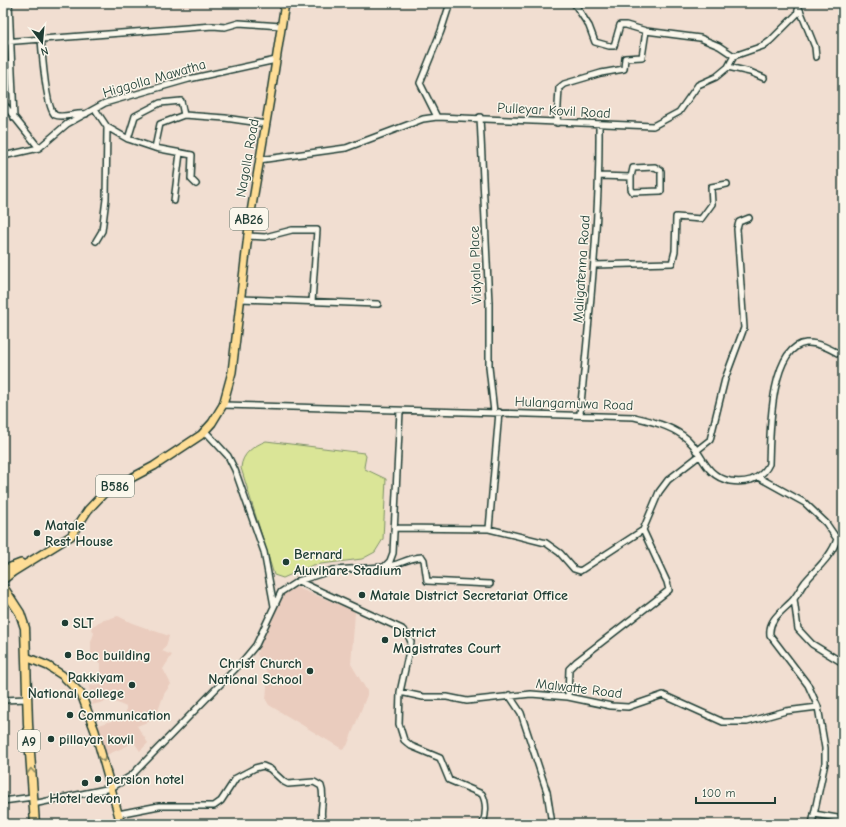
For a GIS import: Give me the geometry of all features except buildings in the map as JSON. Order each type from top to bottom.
[{"type":"highway","name":"A9","points":[[3,588],[6,597],[20,613],[24,623],[35,824]]},
{"type":"main road","name":"Nagolla Road","points":[[206,431],[223,405],[232,372],[248,236],[285,3]]},
{"type":"main road","name":"B586","points":[[3,580],[13,572],[71,536],[88,510],[105,492],[177,452],[206,431]]},
{"type":"main road","name":"B586","points":[[3,570],[38,557]]},
{"type":"main road","points":[[26,657],[48,666],[62,675],[81,694],[95,731],[121,824]]},
{"type":"street","points":[[9,3],[14,118]]},
{"type":"street","points":[[437,117],[420,83],[441,31],[450,3]]},
{"type":"street","points":[[574,3],[589,26],[595,42],[614,46],[620,26],[626,25],[646,31],[700,38],[719,46],[734,56],[763,46],[789,23],[800,10]]},
{"type":"street","points":[[800,3],[800,10],[815,48],[816,57]]},
{"type":"street","points":[[3,42],[213,26],[225,27],[239,23],[281,26]]},
{"type":"street","points":[[557,123],[559,88],[564,84],[601,73],[624,69],[625,58],[642,57],[646,31]]},
{"type":"street","points":[[41,39],[47,94],[51,110],[54,114],[60,116],[78,113],[86,114]]},
{"type":"street","name":"Pulleyar Kovil Road","points":[[260,160],[346,148],[423,119],[437,117],[480,117],[557,123],[653,126],[679,112],[698,85],[716,77],[728,67],[734,56]]},
{"type":"street","name":"Higgolla Mawatha","points":[[3,156],[39,148],[67,124],[105,103],[189,79],[276,60]]},
{"type":"street","points":[[728,67],[750,72],[764,78]]},
{"type":"street","points":[[128,139],[135,116],[160,103],[181,100],[184,116]]},
{"type":"street","points":[[3,103],[39,148]]},
{"type":"street","points":[[94,109],[107,127],[128,139],[155,148],[192,155],[191,179],[196,184]]},
{"type":"street","points":[[155,148],[160,124],[184,116],[225,118],[266,124]]},
{"type":"street","name":"Vidyala Place","points":[[480,117],[490,368],[496,412],[489,529]]},
{"type":"street","name":"Maligatenna Road","points":[[580,414],[594,265],[599,176],[599,125]]},
{"type":"street","points":[[96,241],[102,231],[106,200],[107,127]]},
{"type":"street","points":[[174,201],[180,152]]},
{"type":"street","points":[[636,167],[659,169],[661,171],[662,191],[633,192],[631,189],[631,177],[632,169],[636,167]]},
{"type":"street","points":[[599,176],[631,177]]},
{"type":"street","points":[[594,265],[672,263],[675,251],[676,217],[701,219],[712,204],[711,187],[727,184]]},
{"type":"street","points":[[394,528],[489,529],[546,543],[560,553],[574,569],[580,571],[643,530],[659,492],[668,480],[710,440],[725,380],[744,328],[737,229],[739,222],[749,218]]},
{"type":"street","points":[[248,236],[265,237],[292,230],[317,230],[312,302]]},
{"type":"street","points":[[240,300],[378,304]]},
{"type":"street","points":[[843,356],[826,347],[811,343],[796,346],[790,352],[778,375],[772,399],[768,464],[766,470],[758,477],[805,503],[826,523],[837,539],[843,541]]},
{"type":"street","name":"Hulangamuwa Road","points":[[223,405],[400,411],[580,414],[634,417],[656,422],[683,435],[709,471],[723,479],[746,481],[758,477]]},
{"type":"street","points":[[384,567],[390,562],[394,553],[400,411]]},
{"type":"street","points":[[206,431],[228,456],[235,470],[264,552],[274,607]]},
{"type":"street","points":[[568,697],[569,669],[669,590],[667,582],[643,530]]},
{"type":"street","points":[[812,824],[825,763],[825,748],[818,707],[808,685],[770,635],[769,628],[772,620],[794,599],[804,583],[834,548],[837,539]]},
{"type":"street","points":[[3,801],[33,801],[111,788],[120,784],[136,771],[241,663],[256,645],[281,592],[298,581],[333,570],[396,566],[409,558],[422,557],[424,560],[427,581],[490,584]]},
{"type":"street","points":[[298,581],[402,629],[408,635],[410,649],[400,692],[399,724],[404,740],[411,746],[440,758],[449,780],[482,794],[485,799],[486,815],[483,824]]},
{"type":"street","points":[[794,599],[798,629],[812,644],[843,663]]},
{"type":"street","name":"Malwatte Road","points":[[400,692],[422,697],[447,697],[467,700],[531,694],[568,697],[611,706],[628,707],[663,695],[723,722],[747,722],[786,711],[818,707]]},
{"type":"street","points":[[509,695],[521,713],[547,792],[552,824]]},
{"type":"street","points":[[3,700],[27,699]]},
{"type":"street","points":[[118,814],[159,806],[214,806],[221,801],[236,778],[255,768],[263,766],[270,769],[288,784],[314,782],[321,786],[323,791],[321,809],[324,824]]},
{"type":"street","points":[[814,814],[843,819]]},
{"type":"shaded area","name":"Christ Church National School","points":[[295,587],[353,610],[355,613],[351,664],[367,691],[367,695],[347,746],[342,749],[269,705],[266,700],[268,674],[257,654],[258,650],[280,595]]},
{"type":"shaded area","name":"Pakkiyam National college","points":[[118,616],[132,623],[169,636],[166,646],[162,651],[172,655],[163,669],[171,684],[164,694],[155,719],[137,726],[148,743],[140,751],[133,741],[127,746],[104,756],[96,726],[123,717],[126,712],[126,707],[111,700],[92,705],[89,686],[101,684],[102,678],[100,663],[93,659],[91,652],[91,642],[94,633],[91,627],[101,621]]},
{"type":"green space","points":[[266,441],[364,453],[366,456],[365,469],[386,479],[383,539],[375,552],[362,559],[313,565],[283,578],[274,575],[241,468],[246,454],[257,445]]},
{"type":"place","name":"Matale Rest House","points":[[37,533]]},
{"type":"place","name":"Bernard Aluvihare Stadium","points":[[286,562]]},
{"type":"place","name":"Matale District Secretariat Office","points":[[362,595]]},
{"type":"place","name":"SLT","points":[[65,623]]},
{"type":"place","name":"District Magistrates Court","points":[[385,640]]},
{"type":"place","name":"Boc building","points":[[68,655]]},
{"type":"place","name":"Christ Church National School","points":[[310,671]]},
{"type":"place","name":"Pakkiyam National college","points":[[132,685]]},
{"type":"place","name":"Communication","points":[[70,715]]},
{"type":"place","name":"pillayar kovil","points":[[51,739]]},
{"type":"place","name":"persion hotel","points":[[98,779]]},
{"type":"place","name":"Hotel devon","points":[[85,783]]}]
